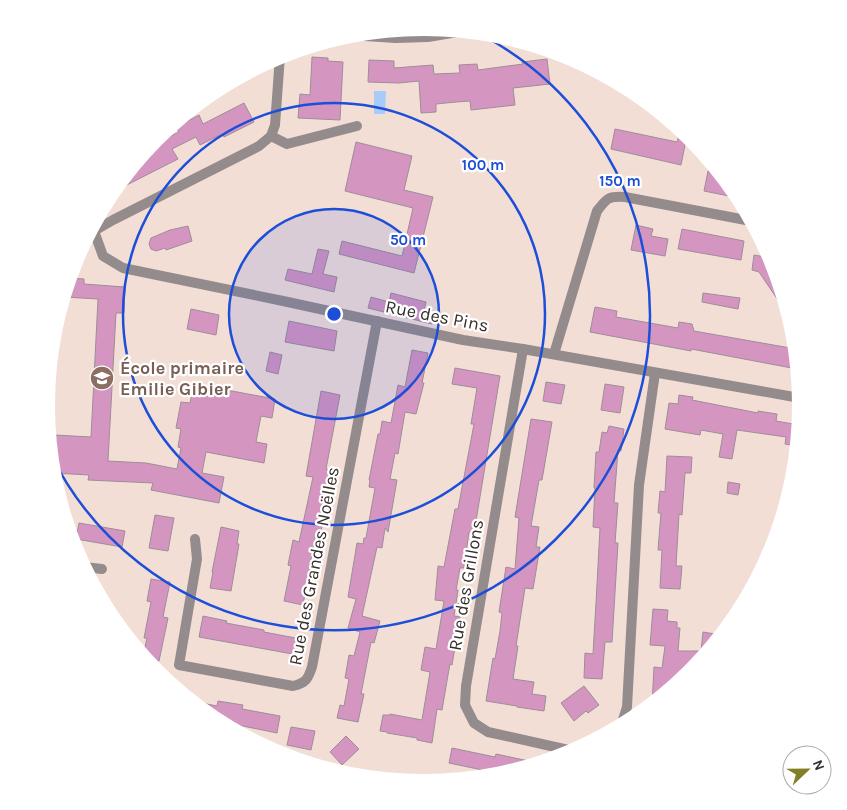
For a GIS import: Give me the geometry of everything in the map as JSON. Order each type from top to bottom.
[{"type":"street","points":[[391,38],[432,36]]},
{"type":"street","points":[[101,227],[259,146],[271,136],[275,124],[279,65]]},
{"type":"street","points":[[271,136],[287,144],[357,126]]},
{"type":"street","points":[[554,354],[597,211],[605,200],[614,196],[625,197],[742,219]]},
{"type":"street","name":"Rue des Pins","points":[[95,238],[103,256],[123,268],[463,340],[554,354],[792,397]]},
{"type":"street","name":"Rue des Grandes Noëlles","points":[[195,539],[197,559],[179,665],[293,686],[303,684],[309,676],[312,667],[378,321]]},
{"type":"street","name":"Rue des Grillons","points":[[523,349],[466,686],[465,705],[474,723],[488,732],[559,748]]},
{"type":"street","points":[[625,714],[627,707],[639,485],[655,373]]},
{"type":"street","points":[[93,568],[102,569]]},
{"type":"water","points":[[374,91],[386,91],[385,114],[374,114]]},
{"type":"building","points":[[312,57],[328,58],[328,61],[343,62],[340,120],[298,118],[300,94],[310,95]]},
{"type":"building","points":[[547,59],[550,84],[513,88],[515,105],[471,110],[470,101],[456,102],[436,104],[436,112],[421,113],[419,81],[399,83],[368,82],[369,60],[394,61],[394,68],[433,65],[434,74],[460,73],[459,65],[477,64],[478,70]]},
{"type":"building","points":[[244,103],[254,122],[224,137],[222,134],[200,145],[196,137],[172,149],[178,159],[129,184],[163,144],[179,132],[178,130],[190,120],[199,115],[203,124]]},
{"type":"building","points":[[615,129],[677,142],[678,138],[685,145],[681,165],[611,149]]},
{"type":"building","points":[[356,142],[412,156],[404,190],[433,197],[414,273],[339,254],[342,241],[402,256],[413,208],[345,191]]},
{"type":"building","points":[[708,171],[727,196],[704,191]]},
{"type":"building","points":[[636,225],[653,229],[651,236],[668,239],[665,256],[631,250]]},
{"type":"building","points":[[188,226],[192,241],[166,250],[165,248],[156,251],[151,249],[149,244],[151,238],[170,230]]},
{"type":"building","points":[[682,229],[744,241],[741,260],[678,249]]},
{"type":"building","points":[[318,249],[329,251],[323,274],[337,277],[334,292],[285,280],[288,269],[312,274]]},
{"type":"building","points":[[754,255],[760,256],[776,298],[759,272],[752,270]]},
{"type":"building","points":[[77,279],[84,279],[84,284],[125,287],[124,313],[116,313],[108,461],[146,463],[177,469],[181,448],[178,447],[181,429],[176,428],[181,402],[190,403],[194,384],[275,399],[272,418],[261,416],[256,442],[267,444],[264,463],[206,452],[202,473],[224,477],[219,503],[151,490],[153,483],[88,480],[89,475],[61,473],[57,435],[91,437],[98,299],[71,297]]},
{"type":"building","points":[[391,293],[426,302],[424,310],[435,313],[432,324],[368,308],[371,297],[389,302]]},
{"type":"building","points":[[703,293],[740,298],[738,309],[702,302]]},
{"type":"building","points":[[595,307],[617,311],[616,317],[678,328],[679,322],[692,324],[694,331],[787,347],[790,368],[691,349],[691,351],[590,332]]},
{"type":"building","points":[[191,309],[219,315],[216,335],[187,329]]},
{"type":"building","points":[[289,321],[337,331],[334,351],[285,342]]},
{"type":"building","points":[[412,350],[428,353],[422,383],[424,383],[416,414],[405,412],[398,454],[395,453],[390,479],[397,480],[388,532],[385,528],[382,548],[377,547],[362,616],[380,621],[374,643],[371,642],[361,694],[364,694],[358,722],[337,718],[340,705],[344,706],[349,679],[345,678],[349,655],[354,656],[360,632],[348,628],[356,599],[348,597],[357,543],[363,544],[364,538],[366,538],[375,488],[369,487],[369,480],[378,434],[380,434],[382,421],[391,423],[398,385],[405,387]]},
{"type":"building","points":[[270,352],[282,355],[278,374],[266,371]]},
{"type":"building","points":[[455,368],[500,376],[474,533],[469,532],[464,568],[460,568],[456,590],[458,590],[454,616],[460,617],[452,665],[450,664],[442,710],[437,709],[432,743],[380,731],[383,715],[390,714],[422,720],[430,672],[421,670],[425,647],[436,649],[444,601],[435,600],[438,566],[444,567],[455,509],[458,509],[474,424],[471,424],[477,388],[452,384]]},
{"type":"building","points":[[546,382],[565,385],[561,404],[543,401]]},
{"type":"building","points":[[605,384],[624,387],[620,413],[601,410]]},
{"type":"building","points":[[321,391],[340,395],[326,469],[332,471],[322,527],[320,533],[316,532],[303,605],[284,601],[291,566],[288,565],[293,540],[299,542],[313,477],[306,476]]},
{"type":"building","points":[[679,395],[693,397],[692,400],[758,413],[758,411],[777,414],[776,421],[791,424],[790,445],[785,444],[786,437],[737,430],[732,459],[719,457],[723,434],[701,430],[700,435],[665,429],[669,403],[678,404]]},
{"type":"building","points":[[531,419],[552,422],[542,480],[539,480],[531,526],[539,527],[536,547],[540,547],[533,589],[525,588],[513,679],[534,682],[532,694],[546,696],[544,711],[486,701],[493,658],[495,659],[500,631],[502,613],[499,612],[506,567],[515,569],[519,518],[515,517]]},
{"type":"building","points":[[609,426],[624,429],[621,451],[618,450],[614,503],[618,503],[615,543],[618,543],[612,642],[605,642],[602,679],[584,678],[585,653],[593,654],[600,528],[593,527],[596,452],[599,452],[602,432],[607,433]]},
{"type":"building","points":[[667,456],[692,457],[691,473],[685,473],[682,515],[679,514],[676,566],[682,566],[680,589],[660,588],[662,550],[658,550],[661,513],[658,513],[660,491],[665,492]]},
{"type":"building","points":[[728,482],[740,484],[738,495],[727,493]]},
{"type":"building","points":[[155,515],[174,518],[168,551],[149,548]]},
{"type":"building","points":[[79,523],[125,531],[122,547],[80,540],[77,532]]},
{"type":"building","points":[[221,527],[239,531],[237,544],[239,544],[231,591],[210,588]]},
{"type":"building","points":[[151,579],[170,582],[163,617],[168,618],[159,661],[145,647],[147,638],[144,638],[151,602],[147,601]]},
{"type":"building","points":[[653,609],[668,610],[667,621],[677,622],[677,628],[680,628],[678,651],[698,651],[653,694],[654,667],[662,668],[665,646],[650,645]]},
{"type":"building","points":[[203,616],[227,621],[226,623],[264,630],[264,632],[301,639],[298,655],[199,637]]},
{"type":"building","points":[[703,632],[712,634],[701,648]]},
{"type":"building","points":[[584,686],[599,705],[588,713],[586,711],[574,721],[561,703]]},
{"type":"building","points":[[218,701],[243,705],[242,709],[280,716],[277,733],[242,726],[208,704],[217,706]]},
{"type":"building","points":[[291,727],[315,731],[311,750],[287,745]]},
{"type":"building","points":[[346,736],[359,749],[342,765],[330,752]]},
{"type":"building","points":[[452,748],[495,757],[496,754],[523,760],[480,770],[449,763]]},
{"type":"place","name":"École primaire Emilie Gibier","points":[[102,378]]}]
